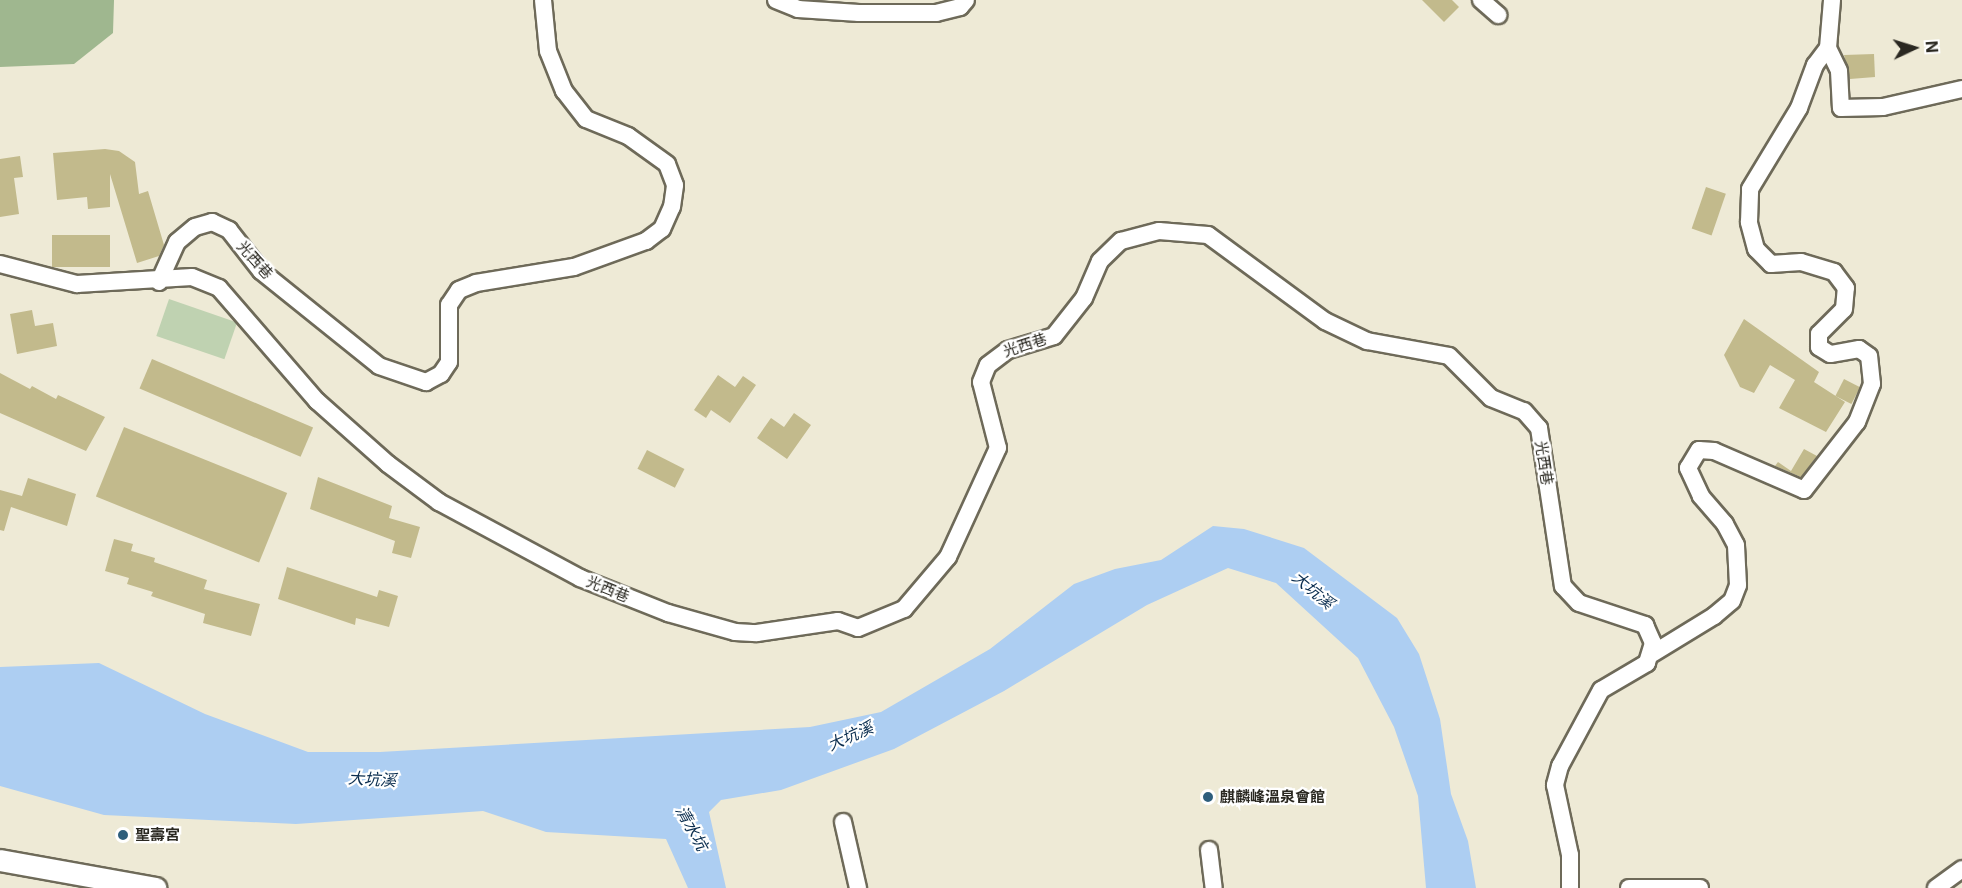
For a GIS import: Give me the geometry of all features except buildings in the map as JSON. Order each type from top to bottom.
[{"type":"main road","points":[[0,860],[155,888]]},
{"type":"lane","name":"光西巷","points":[[159,282],[177,242],[195,227],[212,222],[230,230],[261,271],[379,366],[426,382],[441,374],[449,362],[449,305],[459,290],[476,283],[574,267],[646,242],[662,229],[672,207],[675,185],[667,164],[628,136],[586,118],[564,91],[548,51],[543,0]]},
{"type":"lane","points":[[776,0],[798,9],[859,13],[936,13],[960,7],[966,0]]},
{"type":"lane","points":[[1481,0],[1498,15]]},
{"type":"lane","points":[[1832,0],[1828,48],[1839,71],[1842,108],[1883,107],[1962,89]]},
{"type":"lane","points":[[1570,888],[1570,855],[1554,785],[1560,766],[1601,690],[1647,663],[1652,654],[1714,616],[1732,601],[1738,585],[1736,545],[1725,524],[1701,496],[1688,468],[1699,450],[1714,451],[1804,490],[1857,422],[1872,384],[1869,356],[1859,349],[1830,354],[1819,347],[1819,334],[1844,309],[1846,288],[1834,272],[1801,262],[1771,264],[1755,249],[1749,222],[1750,189],[1799,108],[1815,65],[1828,48]]},
{"type":"lane","name":"光西巷","points":[[0,264],[77,284],[159,282],[192,277],[219,288],[317,401],[388,464],[510,544],[668,613],[735,632],[757,633],[838,621],[858,628],[904,609],[948,557],[998,448],[981,382],[988,365],[1008,350],[1054,336],[1084,298],[1100,261],[1121,241],[1159,231],[1190,230],[1208,235],[1324,321],[1367,341],[1449,356],[1491,398],[1532,417],[1539,428],[1563,586],[1579,603],[1645,625],[1652,654]]},
{"type":"lane","points":[[843,822],[858,888]]},
{"type":"lane","points":[[1209,850],[1214,888]]},
{"type":"lane","points":[[1936,888],[1962,869]]},
{"type":"lane","points":[[1629,888],[1700,888]]},
{"type":"green space","points":[[0,0],[114,0],[113,33],[74,64],[0,67]]},
{"type":"green space","points":[[169,299],[237,322],[224,359],[156,336]]},
{"type":"water","points":[[1213,526],[1244,529],[1304,548],[1397,618],[1419,654],[1440,719],[1451,794],[1468,841],[1476,888],[1426,888],[1418,796],[1394,727],[1358,658],[1276,583],[1228,568],[1147,605],[1004,691],[894,749],[781,790],[721,800],[709,812],[726,888],[688,888],[666,839],[546,832],[483,811],[296,824],[104,815],[0,786],[0,667],[99,663],[205,714],[308,752],[380,752],[810,727],[881,712],[990,649],[1074,584],[1115,569],[1161,560]]},
{"type":"place","name":"麒麟峰溫泉會館","points":[[1208,797]]},
{"type":"place","name":"聖壽宮","points":[[123,835]]},
{"type":"water label","name":"大坑溪","points":[[1313,590]]},
{"type":"water label","name":"大坑溪","points":[[850,736]]},
{"type":"water label","name":"大坑溪","points":[[372,779]]},
{"type":"water label","name":"清水坑","points":[[692,828]]}]
